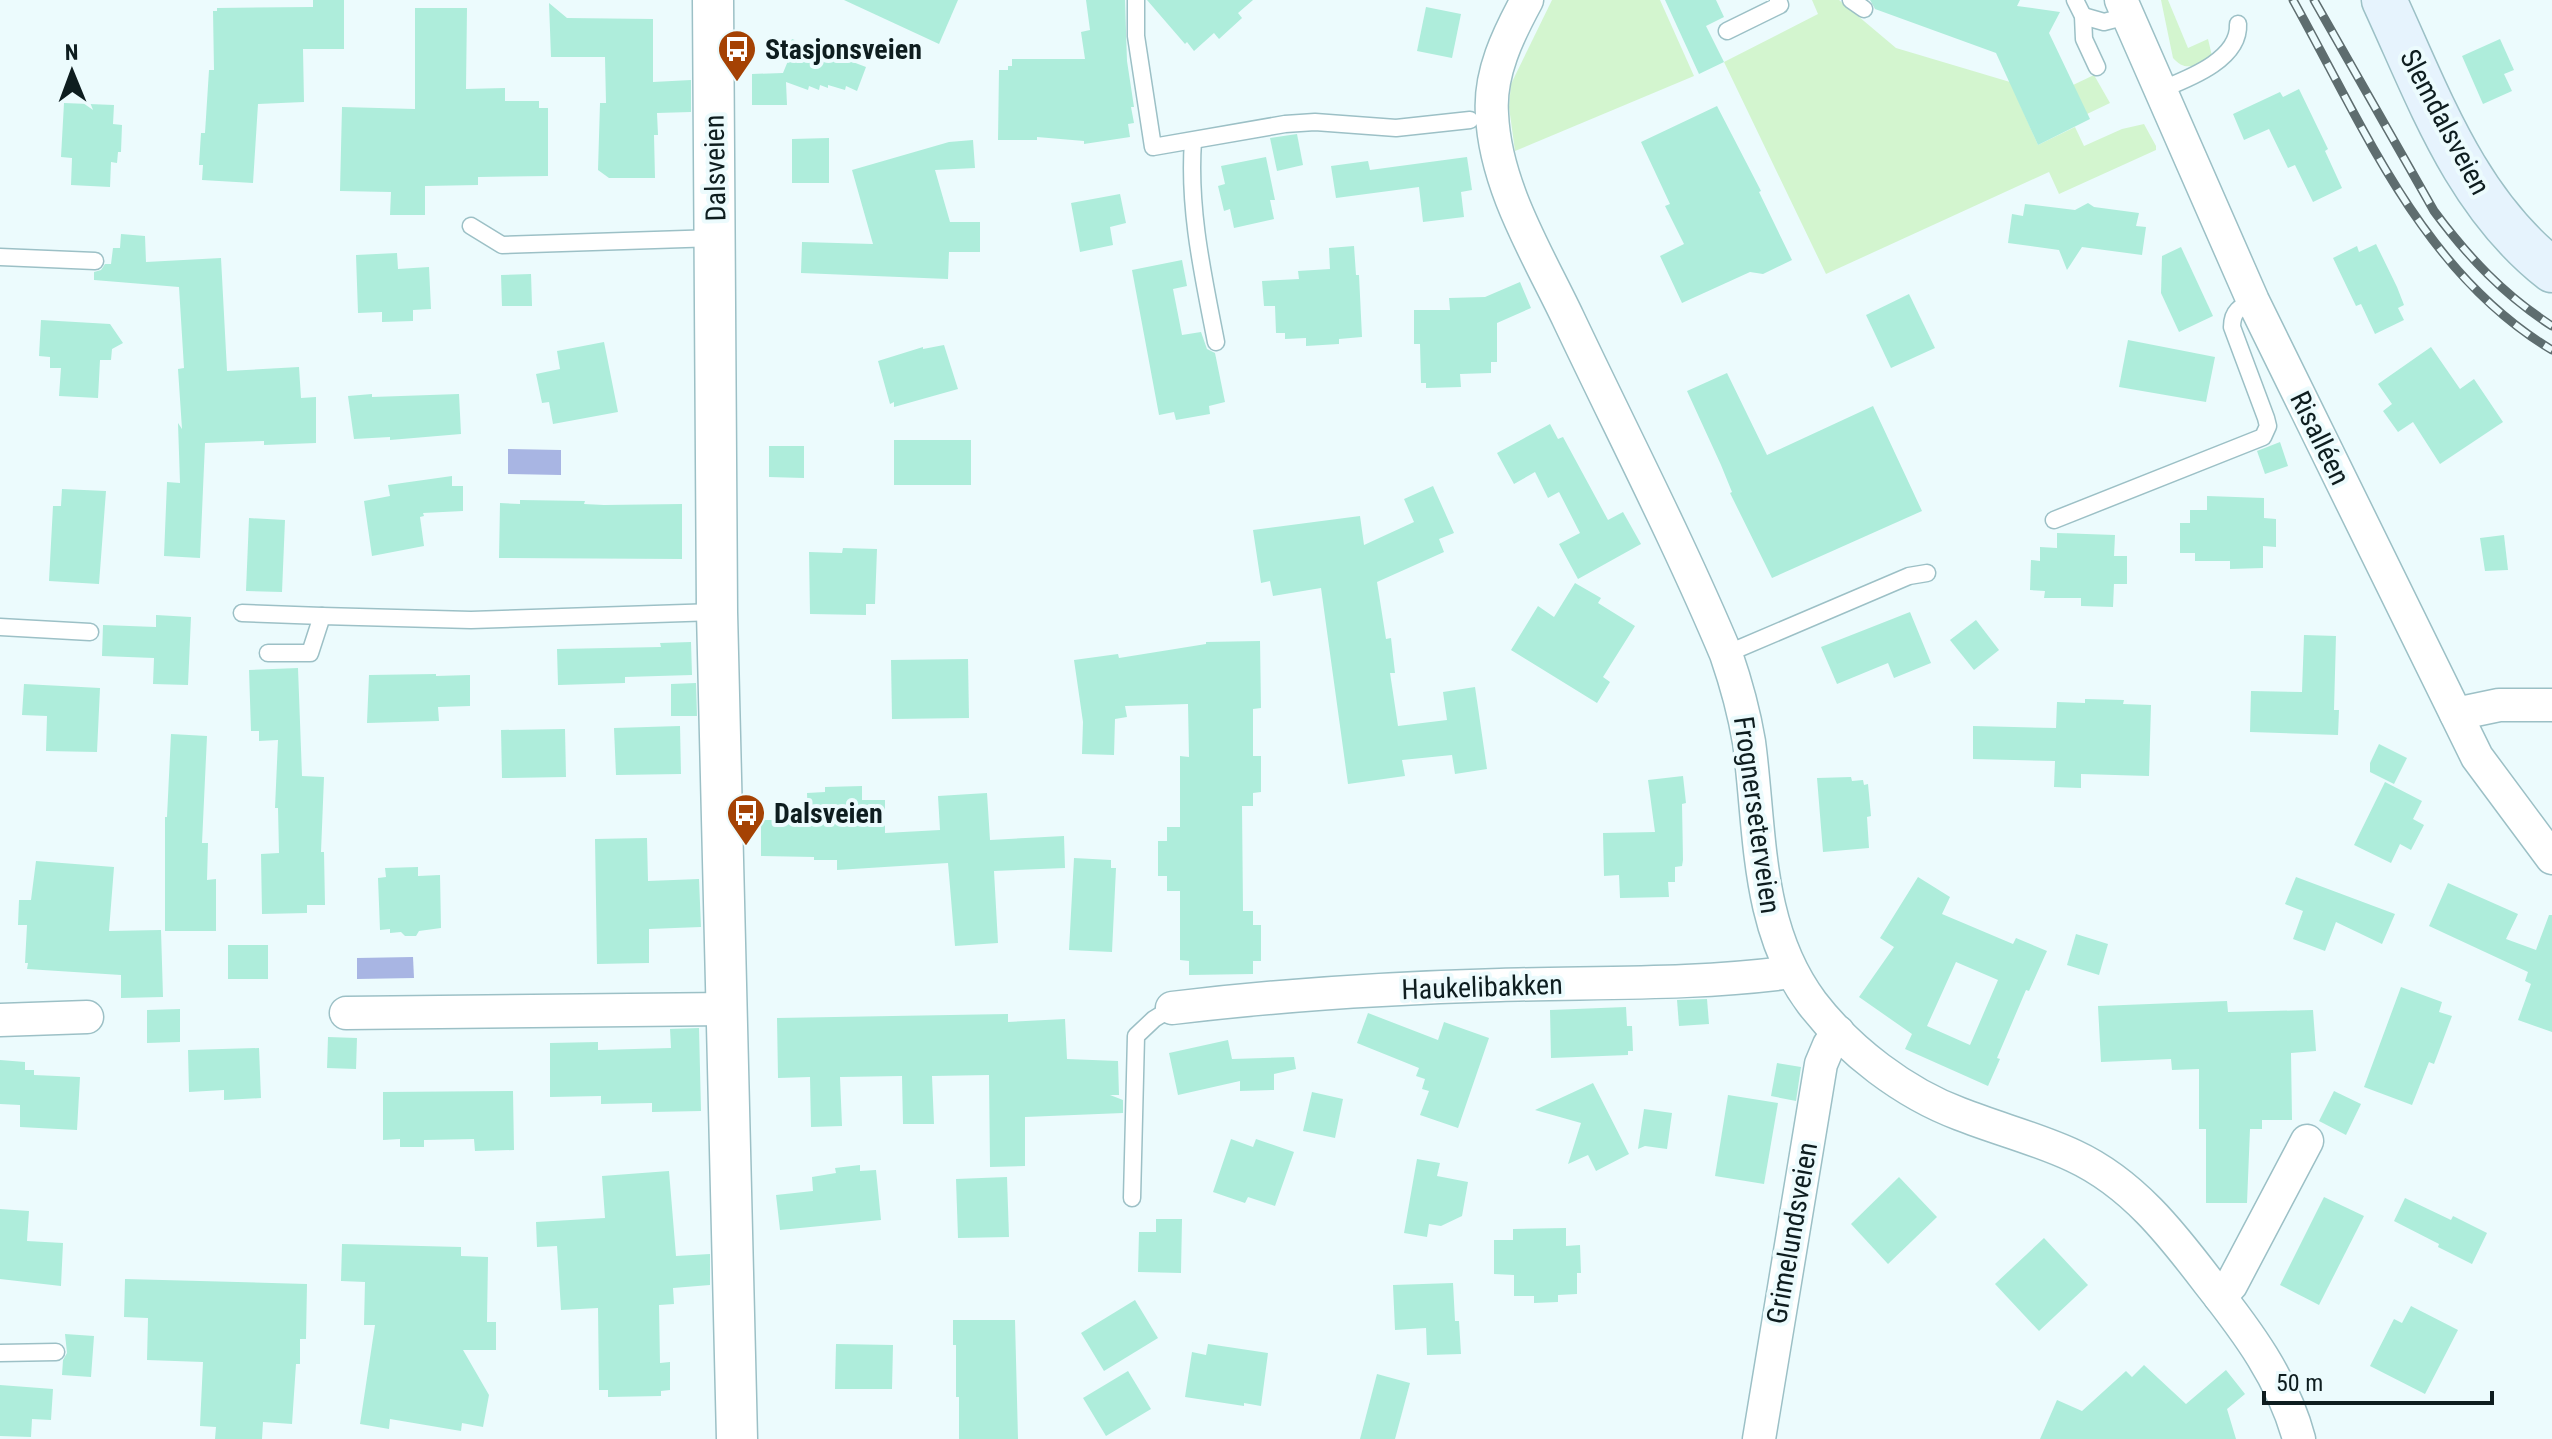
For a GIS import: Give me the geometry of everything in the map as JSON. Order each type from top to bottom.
[{"type":"main road","name":"Slemdalsveien","points":[[2384,0],[2459,162],[2481,196],[2509,230],[2552,270]]},
{"type":"street","name":"Dalsveien","points":[[713,0],[717,612],[737,1439]]},
{"type":"street","name":"Frognerseterveien","points":[[1527,0],[1505,46],[1491,94],[1499,159],[1526,232],[1650,486],[1726,654],[1748,740],[1766,897],[1779,946],[1792,972],[1817,1009],[1838,1032],[1900,1085],[1958,1114],[2072,1155],[2107,1175],[2153,1214],[2254,1342],[2288,1402],[2299,1439]]},
{"type":"street","name":"Risalléen","points":[[2124,8],[2253,301],[2477,757],[2552,858]]},
{"type":"street","points":[[2456,714],[2499,705],[2552,705]]},
{"type":"street","name":"Haukelibakken","points":[[1172,1008],[1270,997],[1495,985],[1735,978],[1792,972]]},
{"type":"street","points":[[346,1013],[727,1009]]},
{"type":"street","points":[[0,1020],[87,1017]]},
{"type":"street","name":"Grimelundsveien","points":[[1759,1439],[1821,1064],[1838,1032]]},
{"type":"street","points":[[2220,1297],[2231,1285],[2307,1141]]},
{"type":"lane","points":[[1136,0],[1136,36],[1153,147],[1285,124],[1315,122],[1396,128],[1470,120]]},
{"type":"lane","points":[[1727,31],[1780,5],[1778,0]]},
{"type":"lane","points":[[2075,0],[2083,16],[2084,39],[2097,67]]},
{"type":"lane","points":[[2083,16],[2104,22],[2124,8]]},
{"type":"lane","points":[[2160,90],[2208,68],[2236,38],[2238,24]]},
{"type":"lane","points":[[1193,141],[1191,168],[1196,233],[1216,342]]},
{"type":"lane","points":[[471,226],[502,245],[716,238]]},
{"type":"lane","points":[[0,257],[95,261]]},
{"type":"lane","points":[[2054,520],[2263,437],[2268,426],[2266,418],[2232,327],[2232,319],[2239,308],[2253,301]]},
{"type":"lane","points":[[1726,654],[1909,576],[1927,573]]},
{"type":"lane","points":[[242,613],[471,620],[717,612]]},
{"type":"lane","points":[[268,653],[310,653],[322,616]]},
{"type":"lane","points":[[0,627],[90,632]]},
{"type":"lane","points":[[1132,1198],[1136,1036],[1172,1008]]},
{"type":"lane","points":[[0,1353],[56,1352]]},
{"type":"green space","points":[[1552,0],[1660,0],[1694,76],[1515,151],[1509,107],[1511,84]]},
{"type":"green space","points":[[1812,0],[1839,0],[1896,48],[2010,82],[2038,145],[2075,127],[2084,146],[2122,129],[2144,124],[2156,150],[2059,194],[2049,172],[1826,274],[1724,62],[1818,14]]},
{"type":"green space","points":[[2161,0],[2168,0],[2188,48],[2208,39],[2212,56],[2196,65],[2187,66],[2173,58]]},
{"type":"green space","points":[[2094,75],[2110,103],[2087,114],[2073,85]]},
{"type":"water","points":[[508,449],[561,450],[561,475],[508,474]]},
{"type":"water","points":[[413,957],[414,978],[357,979],[357,958]]},
{"type":"building","points":[[313,0],[344,0],[344,49],[303,49],[304,102],[258,104],[253,183],[202,180],[203,165],[199,165],[201,133],[205,133],[209,70],[214,70],[213,11],[217,8],[313,7]]},
{"type":"building","points":[[844,0],[958,0],[939,44]]},
{"type":"building","points":[[1086,0],[1125,0],[1127,61],[1134,107],[1131,107],[1134,123],[1128,124],[1130,137],[1084,144],[1084,141],[1037,137],[1037,140],[998,140],[999,70],[1008,70],[1012,59],[1085,59],[1081,32],[1090,30]]},
{"type":"building","points":[[1147,0],[1253,0],[1238,13],[1242,18],[1219,39],[1214,33],[1194,51]]},
{"type":"building","points":[[1665,0],[1716,0],[1724,17],[1706,26],[1724,62],[1699,74]]},
{"type":"building","points":[[1870,0],[2020,0],[2017,6],[2060,12],[2049,33],[2090,119],[2038,145],[1996,53],[1875,9]]},
{"type":"building","points":[[549,3],[567,18],[653,19],[653,82],[691,80],[691,112],[657,113],[655,178],[609,178],[598,170],[600,103],[606,103],[605,57],[551,57]]},
{"type":"building","points":[[1426,7],[1461,14],[1452,58],[1417,51]]},
{"type":"building","points":[[415,8],[467,8],[466,89],[505,88],[505,101],[539,101],[539,108],[548,108],[548,176],[478,177],[478,185],[425,186],[425,215],[390,215],[391,192],[340,191],[342,107],[415,109]]},
{"type":"building","points":[[792,39],[866,67],[857,91],[846,86],[845,90],[828,85],[828,88],[820,85],[819,90],[809,86],[808,90],[786,82],[787,105],[752,105],[752,74],[783,73],[790,56],[785,54]]},
{"type":"building","points":[[2500,39],[2514,70],[2504,74],[2512,91],[2483,104],[2462,56]]},
{"type":"building","points":[[2299,89],[2328,149],[2325,151],[2342,188],[2313,202],[2295,165],[2288,168],[2269,129],[2244,140],[2233,114],[2280,92],[2283,97]]},
{"type":"building","points":[[64,103],[114,105],[113,124],[122,125],[121,152],[118,152],[117,163],[111,162],[110,187],[71,185],[72,158],[61,157]]},
{"type":"building","points":[[1717,106],[1792,260],[1763,274],[1750,272],[1682,303],[1660,256],[1684,244],[1665,206],[1670,204],[1641,142]]},
{"type":"building","points":[[1297,134],[1303,165],[1277,171],[1270,138]]},
{"type":"building","points":[[829,138],[829,183],[792,183],[792,139]]},
{"type":"building","points":[[973,140],[975,168],[935,170],[950,222],[980,222],[980,252],[949,252],[948,279],[801,273],[802,242],[873,244],[852,170],[949,142]]},
{"type":"building","points":[[1266,157],[1275,200],[1270,200],[1274,219],[1234,228],[1230,209],[1224,211],[1218,186],[1225,184],[1221,166]]},
{"type":"building","points":[[1467,157],[1472,190],[1461,192],[1464,217],[1423,222],[1419,187],[1336,198],[1331,166],[1368,161],[1370,170]]},
{"type":"building","points":[[1120,194],[1126,223],[1110,227],[1113,245],[1080,252],[1071,203]]},
{"type":"building","points":[[2088,203],[2094,207],[2139,213],[2136,226],[2146,227],[2142,255],[2082,247],[2067,270],[2059,250],[2008,243],[2012,214],[2023,216],[2025,204],[2075,210]]},
{"type":"building","points":[[121,234],[145,236],[146,262],[221,258],[227,371],[299,367],[301,398],[316,397],[316,443],[205,443],[200,558],[164,556],[167,482],[180,483],[178,423],[182,429],[178,369],[184,368],[179,287],[94,280],[94,272],[101,270],[105,264],[111,264],[113,248],[120,248]]},
{"type":"building","points":[[2376,244],[2404,305],[2398,308],[2404,320],[2375,334],[2361,304],[2356,306],[2333,258],[2357,246],[2359,252]]},
{"type":"building","points":[[1354,246],[1356,275],[1359,275],[1362,337],[1339,339],[1339,344],[1306,346],[1306,338],[1285,339],[1285,333],[1276,333],[1275,306],[1264,306],[1262,281],[1299,279],[1298,271],[1330,269],[1329,248]]},
{"type":"building","points":[[2181,247],[2213,316],[2179,332],[2161,293],[2162,256]]},
{"type":"building","points":[[397,253],[398,269],[429,267],[431,309],[413,310],[413,321],[382,322],[382,312],[358,313],[356,255]]},
{"type":"building","points":[[1182,260],[1187,286],[1173,289],[1182,335],[1201,332],[1207,349],[1215,353],[1225,402],[1209,406],[1210,414],[1176,420],[1174,412],[1159,415],[1132,270]]},
{"type":"building","points":[[531,274],[532,306],[502,306],[501,275]]},
{"type":"building","points":[[1520,282],[1531,308],[1497,323],[1497,362],[1491,362],[1491,373],[1460,374],[1461,387],[1426,388],[1426,383],[1421,383],[1420,344],[1414,344],[1414,310],[1450,310],[1449,298],[1485,297]]},
{"type":"building","points":[[1909,294],[1935,348],[1891,368],[1866,315]]},
{"type":"building","points":[[41,320],[110,324],[123,343],[112,349],[111,360],[100,360],[98,398],[59,396],[61,368],[50,368],[50,357],[39,356]]},
{"type":"building","points":[[2128,340],[2215,357],[2206,402],[2119,387]]},
{"type":"building","points":[[604,342],[618,412],[553,424],[549,402],[542,403],[536,374],[560,369],[557,351]]},
{"type":"building","points":[[944,345],[958,389],[894,407],[894,402],[890,404],[878,361],[923,347]]},
{"type":"building","points":[[2431,347],[2460,389],[2474,379],[2503,422],[2440,464],[2413,422],[2398,432],[2383,411],[2392,404],[2378,384]]},
{"type":"building","points":[[1727,373],[1767,455],[1873,406],[1922,511],[1772,578],[1730,493],[1721,465],[1687,391]]},
{"type":"building","points":[[372,394],[372,397],[459,394],[461,434],[390,440],[390,437],[354,439],[348,396]]},
{"type":"building","points":[[1550,424],[1558,439],[1563,437],[1608,520],[1623,512],[1641,544],[1578,579],[1559,544],[1580,533],[1559,492],[1548,498],[1535,472],[1514,484],[1497,453]]},
{"type":"building","points":[[894,440],[971,440],[971,485],[894,485]]},
{"type":"building","points":[[2280,442],[2288,466],[2265,474],[2257,451]]},
{"type":"building","points":[[769,446],[804,446],[804,478],[769,477]]},
{"type":"building","points":[[452,476],[452,486],[463,486],[463,511],[423,513],[424,516],[420,517],[424,546],[372,556],[364,501],[390,496],[388,485]]},
{"type":"building","points":[[1433,486],[1454,533],[1439,539],[1444,552],[1377,582],[1386,639],[1391,638],[1395,673],[1390,673],[1398,726],[1447,720],[1443,692],[1475,687],[1487,769],[1455,774],[1452,755],[1402,760],[1405,776],[1348,784],[1321,588],[1273,596],[1270,581],[1261,583],[1253,530],[1360,516],[1364,545],[1414,522],[1404,499]]},
{"type":"building","points":[[62,489],[106,491],[99,584],[49,581],[53,506],[61,506]]},
{"type":"building","points":[[2207,496],[2264,498],[2264,518],[2276,519],[2276,547],[2263,546],[2263,568],[2230,569],[2230,561],[2195,561],[2195,553],[2180,553],[2180,523],[2190,523],[2190,510],[2207,510]]},
{"type":"building","points":[[520,500],[585,501],[584,504],[604,505],[682,504],[682,559],[499,558],[500,503],[520,504]]},
{"type":"building","points":[[249,518],[285,520],[282,592],[246,591]]},
{"type":"building","points":[[2057,533],[2115,535],[2114,556],[2127,556],[2127,584],[2114,584],[2113,607],[2081,606],[2081,598],[2044,598],[2045,591],[2030,590],[2031,560],[2040,561],[2040,547],[2057,548]]},
{"type":"building","points":[[2504,535],[2508,570],[2485,571],[2480,538]]},
{"type":"building","points":[[843,548],[877,549],[875,604],[866,604],[866,615],[810,614],[809,552],[842,553]]},
{"type":"building","points":[[1575,583],[1601,598],[1598,603],[1635,626],[1603,677],[1610,682],[1597,703],[1511,650],[1538,606],[1554,617]]},
{"type":"building","points":[[1910,612],[1931,663],[1894,678],[1888,663],[1837,684],[1821,647]]},
{"type":"building","points":[[156,615],[191,617],[188,685],[153,684],[154,658],[102,656],[103,625],[156,627]]},
{"type":"building","points":[[1976,620],[1999,650],[1974,670],[1950,640]]},
{"type":"building","points":[[2304,635],[2336,636],[2334,710],[2339,710],[2338,735],[2250,732],[2251,691],[2302,692]]},
{"type":"building","points":[[1260,641],[1261,708],[1253,709],[1253,756],[1261,756],[1261,792],[1253,793],[1253,806],[1242,806],[1243,911],[1253,911],[1253,925],[1261,925],[1261,961],[1253,961],[1253,974],[1189,975],[1189,961],[1180,960],[1180,891],[1167,891],[1167,876],[1158,876],[1158,841],[1167,841],[1167,827],[1180,827],[1180,756],[1189,757],[1188,704],[1125,706],[1127,717],[1115,719],[1114,755],[1082,754],[1083,722],[1074,660],[1118,654],[1119,658],[1206,642]]},
{"type":"building","points":[[691,642],[692,675],[625,677],[625,683],[558,685],[557,649],[661,647],[660,643]]},
{"type":"building","points":[[968,659],[969,718],[892,719],[891,660]]},
{"type":"building","points":[[298,668],[302,776],[324,777],[321,852],[324,852],[325,905],[307,905],[307,913],[262,914],[261,854],[279,853],[278,808],[275,808],[278,740],[259,741],[259,731],[251,731],[249,670]]},
{"type":"building","points":[[369,675],[470,675],[470,706],[438,707],[439,721],[367,723]]},
{"type":"building","points":[[696,683],[697,716],[671,716],[671,684]]},
{"type":"building","points":[[24,684],[100,688],[97,752],[46,751],[47,716],[22,715]]},
{"type":"building","points":[[2085,699],[2124,700],[2123,704],[2151,705],[2149,776],[2081,774],[2081,788],[2054,787],[2055,761],[1973,759],[1973,726],[2056,728],[2057,702],[2085,703]]},
{"type":"building","points":[[680,726],[681,774],[616,775],[614,728]]},
{"type":"building","points":[[565,729],[566,777],[502,778],[501,730]]},
{"type":"building","points":[[171,734],[207,736],[202,843],[208,843],[207,880],[216,879],[216,931],[165,931],[165,817]]},
{"type":"building","points":[[2379,744],[2407,758],[2394,784],[2370,772],[2370,763]]},
{"type":"building","points":[[1683,776],[1686,803],[1682,804],[1683,860],[1682,866],[1675,867],[1675,882],[1668,882],[1669,897],[1620,898],[1619,875],[1604,876],[1603,833],[1655,832],[1648,780]]},
{"type":"building","points":[[1851,777],[1852,781],[1863,780],[1864,785],[1868,784],[1871,816],[1867,817],[1869,848],[1823,852],[1817,778]]},
{"type":"building","points":[[2385,782],[2422,801],[2413,819],[2424,825],[2411,850],[2400,844],[2391,863],[2354,845]]},
{"type":"building","points":[[862,786],[862,800],[885,800],[885,833],[940,830],[938,796],[987,793],[990,840],[1064,836],[1065,868],[994,871],[998,943],[955,946],[948,863],[837,870],[837,860],[761,856],[761,820],[808,820],[807,793],[825,792],[825,787]]},
{"type":"building","points":[[647,838],[648,881],[699,879],[701,927],[649,929],[649,963],[597,964],[595,839]]},
{"type":"building","points":[[1074,858],[1111,860],[1111,868],[1116,868],[1112,952],[1069,950]]},
{"type":"building","points":[[36,861],[114,867],[109,931],[161,930],[163,997],[121,998],[121,975],[27,969],[27,925],[18,925],[19,900],[31,900]]},
{"type":"building","points":[[418,867],[418,876],[440,875],[441,928],[419,931],[416,936],[390,933],[390,929],[380,930],[378,878],[386,877],[385,868]]},
{"type":"building","points":[[1918,877],[1950,897],[1942,914],[2013,944],[2016,938],[2047,951],[2029,991],[2026,990],[1988,1086],[1905,1049],[1912,1034],[1859,997],[1894,947],[1880,938]],"holes":[[[1956,962],[1998,980],[1970,1045],[1927,1026]]]},
{"type":"building","points":[[2296,877],[2395,914],[2382,944],[2336,922],[2325,951],[2293,939],[2303,911],[2285,904]]},
{"type":"building","points":[[2448,883],[2518,914],[2506,939],[2536,950],[2549,915],[2552,915],[2552,1032],[2518,1020],[2531,984],[2525,981],[2528,972],[2429,926]]},
{"type":"building","points":[[2076,934],[2108,944],[2099,975],[2067,965]]},
{"type":"building","points":[[228,945],[268,945],[268,979],[228,979]]},
{"type":"building","points":[[2401,987],[2442,1002],[2439,1012],[2452,1016],[2434,1064],[2429,1062],[2412,1105],[2364,1087]]},
{"type":"building","points":[[1707,999],[1709,1024],[1679,1026],[1677,1000]]},
{"type":"building","points":[[2227,1001],[2228,1012],[2313,1010],[2316,1051],[2291,1053],[2292,1120],[2262,1120],[2262,1129],[2250,1129],[2247,1203],[2206,1203],[2206,1129],[2199,1129],[2199,1069],[2172,1070],[2171,1059],[2101,1062],[2098,1006]]},
{"type":"building","points":[[1626,1007],[1627,1026],[1632,1026],[1633,1051],[1628,1051],[1628,1055],[1551,1058],[1550,1010]]},
{"type":"building","points":[[180,1009],[180,1042],[147,1043],[147,1010]]},
{"type":"building","points":[[1368,1013],[1438,1040],[1444,1022],[1489,1038],[1458,1128],[1420,1115],[1429,1091],[1422,1089],[1425,1079],[1416,1076],[1419,1068],[1357,1043]]},
{"type":"building","points":[[1008,1014],[1008,1022],[1065,1019],[1067,1059],[1118,1061],[1119,1095],[1110,1095],[1123,1100],[1123,1113],[1025,1117],[1025,1166],[990,1167],[989,1075],[932,1076],[934,1124],[903,1124],[902,1076],[840,1077],[842,1126],[811,1127],[810,1077],[778,1078],[777,1018]]},
{"type":"building","points":[[699,1028],[701,1111],[652,1112],[652,1103],[601,1104],[601,1096],[550,1097],[550,1043],[598,1042],[598,1050],[671,1048],[670,1029]]},
{"type":"building","points":[[328,1037],[357,1038],[356,1069],[327,1068]]},
{"type":"building","points":[[1228,1040],[1232,1059],[1294,1057],[1296,1069],[1274,1074],[1274,1090],[1240,1091],[1240,1081],[1178,1095],[1169,1053]]},
{"type":"building","points":[[259,1048],[261,1098],[224,1100],[224,1090],[189,1092],[188,1050]]},
{"type":"building","points":[[0,1060],[25,1062],[25,1070],[34,1070],[34,1075],[80,1077],[77,1130],[20,1127],[20,1105],[0,1104]]},
{"type":"building","points":[[1777,1063],[1801,1067],[1796,1101],[1771,1096]]},
{"type":"building","points":[[1593,1083],[1629,1154],[1596,1171],[1588,1155],[1568,1164],[1581,1123],[1535,1110]]},
{"type":"building","points":[[513,1091],[514,1150],[475,1151],[474,1139],[424,1140],[424,1147],[400,1147],[400,1139],[383,1140],[383,1092]]},
{"type":"building","points":[[2334,1091],[2361,1104],[2346,1135],[2319,1121]]},
{"type":"building","points":[[1312,1092],[1343,1099],[1335,1138],[1303,1131]]},
{"type":"building","points":[[1728,1095],[1778,1103],[1764,1184],[1715,1176]]},
{"type":"building","points":[[1644,1109],[1672,1113],[1667,1149],[1645,1146],[1638,1149]]},
{"type":"building","points":[[1231,1139],[1253,1147],[1256,1139],[1294,1152],[1275,1206],[1248,1197],[1245,1203],[1213,1192]]},
{"type":"building","points":[[1417,1159],[1440,1163],[1437,1176],[1468,1182],[1462,1216],[1441,1226],[1429,1224],[1427,1237],[1404,1233]]},
{"type":"building","points":[[860,1165],[860,1171],[876,1170],[881,1220],[780,1230],[776,1195],[813,1191],[812,1177],[836,1173],[835,1168]]},
{"type":"building","points":[[669,1171],[676,1256],[710,1254],[710,1285],[673,1288],[674,1304],[659,1305],[660,1363],[670,1362],[670,1390],[661,1391],[661,1396],[608,1397],[608,1390],[599,1390],[598,1308],[561,1310],[557,1246],[537,1247],[536,1222],[605,1218],[602,1176]]},
{"type":"building","points":[[1007,1177],[1009,1237],[958,1238],[956,1179]]},
{"type":"building","points":[[1899,1177],[1937,1217],[1888,1264],[1851,1224]]},
{"type":"building","points":[[2324,1197],[2364,1216],[2319,1305],[2280,1285]]},
{"type":"building","points":[[2405,1198],[2487,1233],[2472,1264],[2394,1221]]},
{"type":"building","points":[[0,1209],[29,1211],[27,1241],[63,1243],[61,1286],[0,1279]]},
{"type":"building","points":[[1156,1219],[1182,1219],[1181,1273],[1138,1272],[1139,1232],[1156,1232]]},
{"type":"building","points":[[1566,1228],[1566,1246],[1580,1245],[1581,1273],[1577,1273],[1577,1294],[1558,1295],[1558,1302],[1534,1303],[1534,1296],[1514,1296],[1514,1275],[1494,1274],[1494,1240],[1513,1240],[1513,1229]]},
{"type":"building","points":[[2044,1238],[2088,1285],[2039,1331],[1995,1284]]},
{"type":"building","points":[[342,1244],[461,1247],[461,1256],[488,1257],[487,1322],[496,1322],[496,1350],[463,1350],[489,1395],[483,1427],[462,1423],[461,1431],[390,1419],[389,1429],[360,1424],[375,1325],[364,1325],[365,1282],[341,1281]]},
{"type":"building","points":[[125,1279],[307,1284],[306,1339],[300,1339],[292,1424],[263,1422],[262,1439],[215,1439],[216,1427],[200,1426],[203,1362],[147,1360],[148,1318],[124,1317]]},
{"type":"building","points":[[1453,1283],[1461,1354],[1427,1355],[1426,1328],[1395,1330],[1393,1285]]},
{"type":"building","points":[[1135,1300],[1158,1338],[1104,1371],[1081,1333]]},
{"type":"building","points":[[2411,1306],[2458,1330],[2425,1394],[2370,1366],[2394,1319],[2402,1323]]},
{"type":"building","points":[[953,1320],[1015,1320],[1018,1439],[959,1439]]},
{"type":"building","points":[[65,1334],[94,1336],[91,1377],[62,1375],[67,1353]]},
{"type":"building","points":[[836,1344],[893,1345],[892,1389],[835,1389]]},
{"type":"building","points":[[1208,1344],[1268,1353],[1261,1406],[1185,1397],[1192,1352],[1206,1355]]},
{"type":"building","points":[[2144,1365],[2186,1404],[2226,1370],[2245,1394],[2227,1409],[2236,1439],[2040,1439],[2057,1400],[2082,1411],[2126,1371],[2132,1377]]},
{"type":"building","points":[[1128,1371],[1151,1409],[1106,1436],[1083,1398]]},
{"type":"building","points":[[1377,1374],[1410,1383],[1395,1439],[1360,1439]]},
{"type":"building","points":[[0,1385],[53,1389],[51,1420],[32,1419],[31,1437],[0,1436]]},
{"type":"railway","points":[[2293,0],[2372,146],[2432,238],[2467,280],[2506,318],[2552,350]]},
{"type":"railway","points":[[2314,0],[2434,211],[2488,274],[2552,326]]},
{"type":"place","name":"Stasjonsveien","points":[[737,83]]},
{"type":"place","name":"Dalsveien","points":[[746,847]]}]
